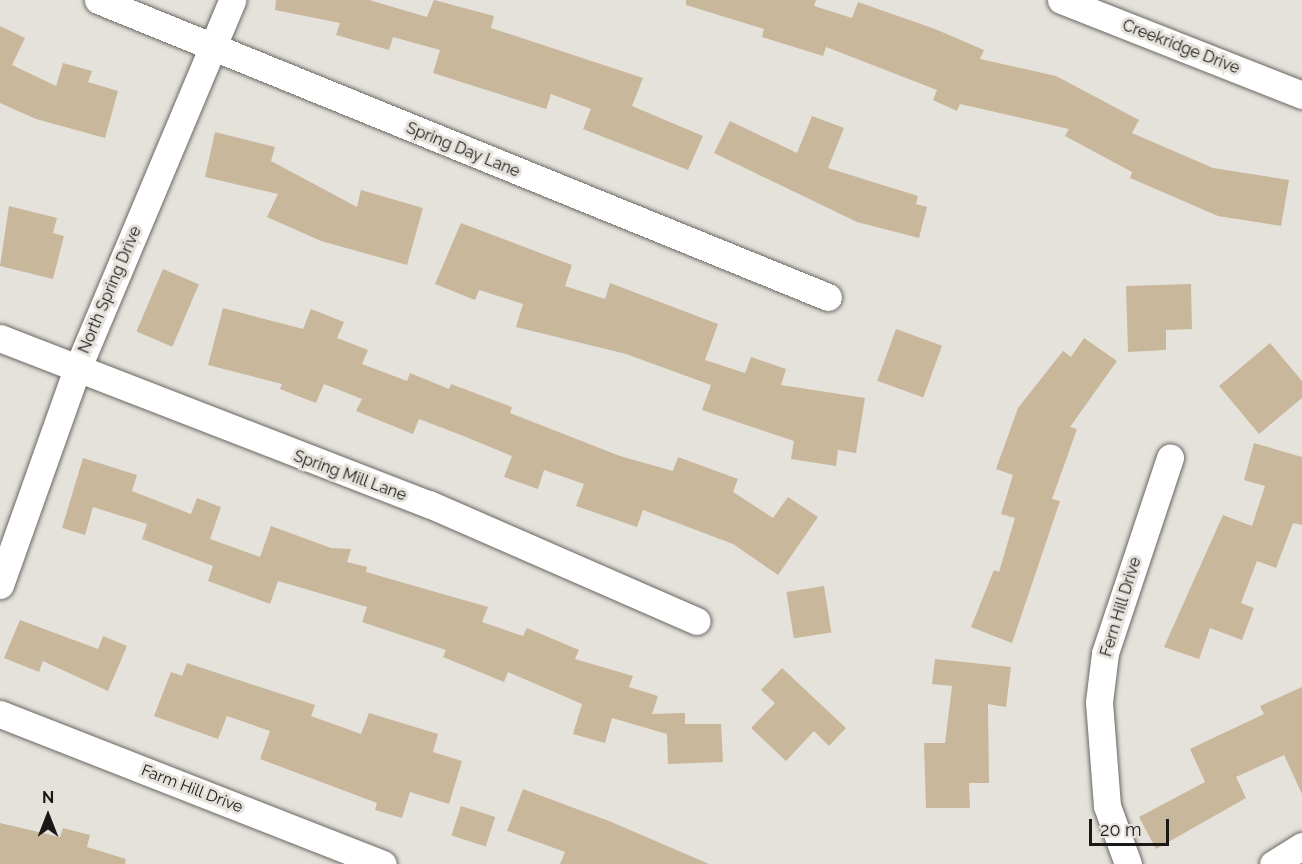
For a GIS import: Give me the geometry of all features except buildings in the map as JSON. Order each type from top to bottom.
[{"type":"street","name":"Spring Day Lane","points":[[98,0],[213,49],[828,297]]},
{"type":"street","name":"North Spring Drive","points":[[0,585],[76,372],[232,0]]},
{"type":"street","name":"Creekridge Drive","points":[[1061,0],[1302,95]]},
{"type":"street","name":"Spring Mill Lane","points":[[0,338],[76,372],[429,504],[697,621]]},
{"type":"street","name":"Fern Hill Drive","points":[[1128,864],[1107,806],[1099,702],[1105,653],[1170,458]]},
{"type":"street","name":"Farm Hill Drive","points":[[0,714],[383,864]]},
{"type":"street","points":[[1273,864],[1302,846]]}]
